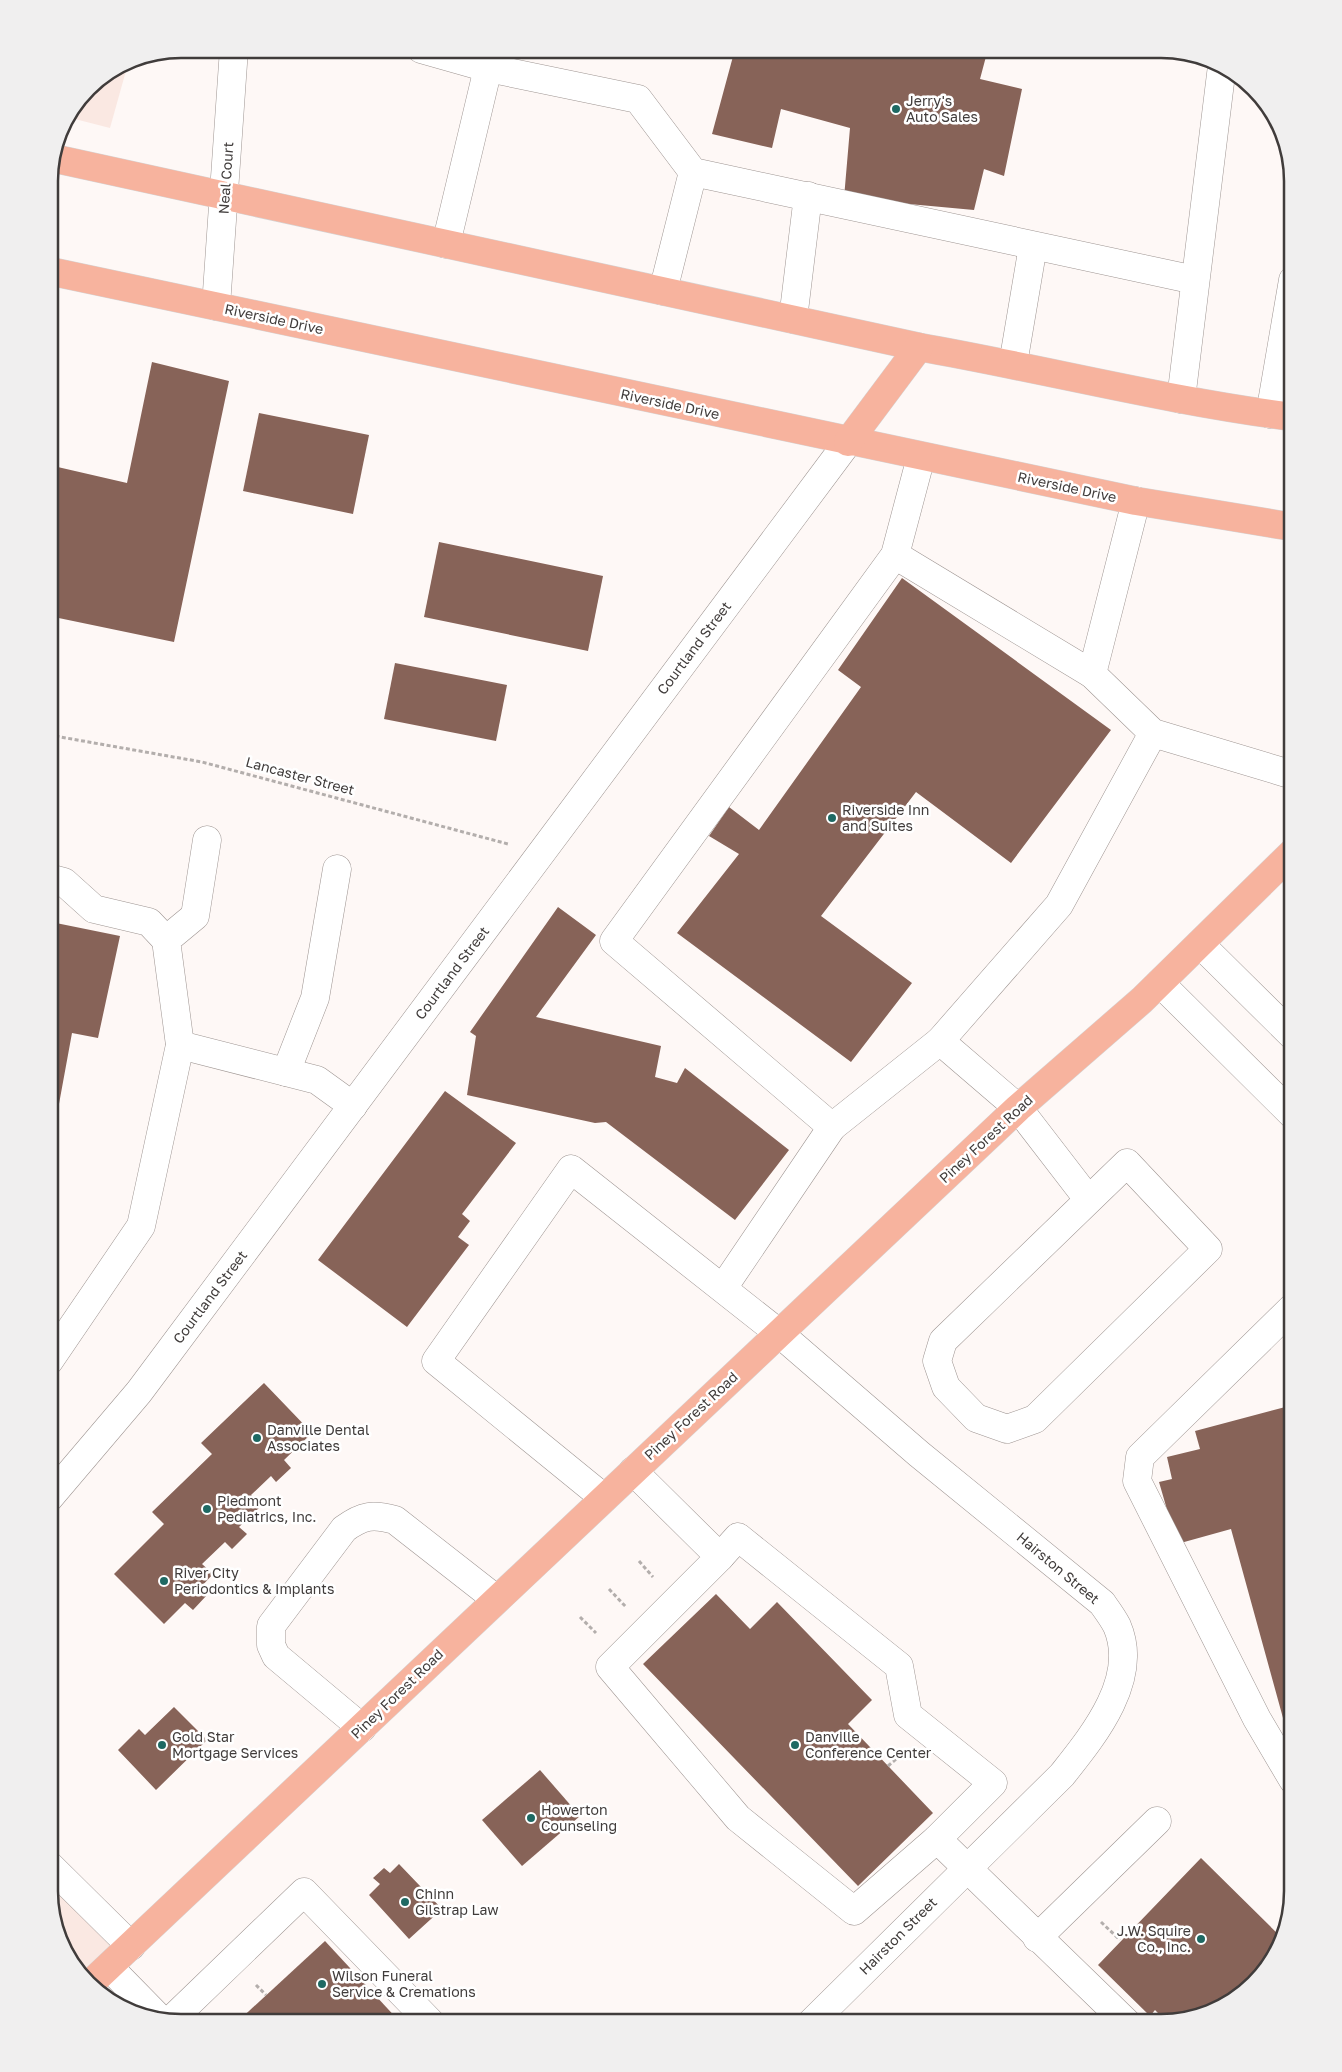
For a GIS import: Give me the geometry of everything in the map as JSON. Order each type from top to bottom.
[{"type":"main road","points":[[60,160],[919,347],[1013,364],[1181,399],[1282,415]]},
{"type":"main road","name":"Riverside Drive","points":[[58,273],[848,442],[1136,501],[1284,526]]},
{"type":"main road","points":[[848,442],[919,347]]},
{"type":"main road","points":[[1263,522],[1284,532]]},
{"type":"main road","name":"Piney Forest Road","points":[[100,1975],[1018,1108],[1160,983],[1284,861]]},
{"type":"street","name":"Neal Court","points":[[216,306],[233,58]]},
{"type":"street","points":[[453,58],[488,68],[638,99],[693,172],[1195,280]]},
{"type":"street","points":[[446,244],[488,68]]},
{"type":"street","points":[[1181,399],[1221,73]]},
{"type":"street","points":[[663,291],[693,172]]},
{"type":"street","points":[[793,319],[808,196]]},
{"type":"street","points":[[1013,364],[1033,246]]},
{"type":"street","points":[[1282,415],[1284,390]]},
{"type":"street","name":"Courtland Street","points":[[57,1488],[139,1392],[848,442]]},
{"type":"street","points":[[832,1128],[614,941],[895,555],[921,457]]},
{"type":"street","points":[[1092,674],[1136,501]]},
{"type":"street","points":[[895,555],[1092,674],[1153,733],[1284,772]]},
{"type":"street","points":[[723,1288],[832,1128],[940,1041],[1059,905],[1153,733]]},
{"type":"street","points":[[166,940],[195,916],[206,840]]},
{"type":"street","points":[[286,1072],[315,998],[337,869]]},
{"type":"street","points":[[57,1349],[141,1226],[180,1045],[166,940],[149,922],[94,909],[64,882],[58,880]]},
{"type":"street","points":[[1200,944],[1284,1027]]},
{"type":"street","points":[[1160,983],[1284,1106]]},
{"type":"street","points":[[940,1041],[1018,1108],[1088,1199]]},
{"type":"street","points":[[180,1045],[317,1080],[353,1106]]},
{"type":"street","points":[[1127,1163],[1208,1249],[1035,1418],[1007,1429],[976,1418],[946,1387],[937,1361],[943,1341],[1088,1199],[1127,1163]]},
{"type":"street","name":"Hairston Street","points":[[604,1498],[436,1361],[571,1169],[780,1334],[919,1454],[1102,1603],[1117,1625],[1123,1646],[1122,1674],[1110,1704],[1088,1741],[1062,1774],[965,1868],[820,2014]]},
{"type":"street","points":[[1284,1316],[1140,1457],[1137,1481],[1257,1719],[1284,1765]]},
{"type":"street","points":[[633,1471],[720,1556]]},
{"type":"street","points":[[362,1728],[276,1656],[271,1645],[271,1626],[344,1529],[357,1520],[376,1515],[395,1520],[496,1599]]},
{"type":"street","points":[[738,1537],[899,1666],[908,1715],[993,1783],[937,1840],[854,1912],[738,1818],[610,1667],[720,1556],[738,1537]]},
{"type":"street","points":[[1037,1938],[1157,1821]]},
{"type":"street","points":[[937,1840],[1117,2014]]},
{"type":"street","points":[[57,1873],[131,1946]]},
{"type":"street","points":[[177,2014],[304,1892],[422,2014]]},
{"type":"street","points":[[100,1975],[147,2010]]},
{"type":"path","name":"Lancaster Street","points":[[58,737],[202,762],[541,853]]},
{"type":"path","points":[[639,1561],[656,1580]]},
{"type":"path","points":[[609,1589],[627,1608]]},
{"type":"path","points":[[580,1617],[598,1635]]},
{"type":"path","points":[[888,1766],[911,1746]]},
{"type":"path","points":[[1097,1918],[1120,1940]]},
{"type":"shaded area","points":[[126,70],[110,128],[74,119],[93,93]]},
{"type":"shaded area","points":[[57,1872],[131,1946],[94,1980],[93,1979],[74,1953],[67,1939],[59,1908]]},
{"type":"building","points":[[733,58],[986,58],[980,79],[1022,89],[1004,176],[984,169],[974,210],[844,198],[850,128],[781,109],[772,148],[712,134]]},
{"type":"building","points":[[152,362],[229,381],[174,642],[58,618],[58,467],[127,483]]},
{"type":"building","points":[[259,413],[369,435],[353,514],[243,491]]},
{"type":"building","points":[[439,542],[603,576],[588,651],[424,617]]},
{"type":"building","name":"Riverside Inn and Suites","points":[[902,578],[1111,730],[1011,863],[916,792],[821,916],[912,983],[851,1062],[677,933],[739,854],[709,836],[729,807],[759,830],[861,687],[838,670]]},
{"type":"building","points":[[395,663],[507,685],[496,741],[384,719]]},
{"type":"building","points":[[558,907],[596,935],[536,1017],[661,1046],[655,1077],[677,1083],[685,1068],[789,1150],[735,1220],[606,1122],[595,1123],[467,1095],[476,1036],[470,1032]]},
{"type":"building","points":[[58,923],[120,936],[98,1038],[72,1033],[57,1112]]},
{"type":"building","points":[[445,1091],[516,1143],[462,1214],[470,1221],[458,1237],[469,1245],[407,1327],[318,1260]]},
{"type":"building","points":[[264,1383],[312,1433],[284,1460],[291,1468],[276,1482],[271,1476],[251,1495],[262,1505],[239,1527],[247,1534],[232,1549],[225,1542],[202,1564],[213,1574],[200,1588],[207,1595],[193,1610],[185,1603],[164,1624],[114,1574],[164,1524],[152,1512],[212,1454],[201,1443]]},
{"type":"building","points":[[1284,1407],[1284,1718],[1231,1529],[1177,1544],[1159,1482],[1172,1479],[1167,1457],[1200,1449],[1195,1431]]},
{"type":"building","name":"Danville Conference Center","points":[[716,1594],[750,1629],[777,1602],[872,1700],[848,1724],[933,1813],[858,1886],[643,1664]]},
{"type":"building","name":"Gold Star Mortgage Services","points":[[174,1707],[207,1740],[156,1790],[118,1750],[139,1729],[145,1735]]},
{"type":"building","name":"Howerton Counseling","points":[[540,1770],[580,1816],[522,1866],[482,1820]]},
{"type":"building","name":"J.W. Squire Co., Inc.","points":[[1201,1858],[1277,1933],[1268,1953],[1249,1979],[1223,1998],[1209,2005],[1178,2013],[1159,2014],[1155,2010],[1152,2014],[1148,2014],[1098,1965]]},
{"type":"building","name":"Chinn Gilstrap Law","points":[[399,1864],[442,1909],[409,1939],[369,1895],[380,1884],[373,1878],[384,1868],[390,1873]]},
{"type":"building","name":"Wilson Funeral Service & Cremations","points":[[325,1941],[393,2014],[246,2014]]},
{"type":"place","name":"Jerry's Auto Sales","points":[[896,109]]},
{"type":"place","name":"Riverside Inn and Suites","points":[[832,818]]},
{"type":"place","name":"Danville Dental Associates","points":[[257,1438]]},
{"type":"place","name":"Piedmont Pediatrics, Inc.","points":[[207,1509]]},
{"type":"place","name":"River City Periodontics & Implants","points":[[164,1581]]},
{"type":"place","name":"Gold Star Mortgage Services","points":[[162,1745]]},
{"type":"place","name":"Danville Conference Center","points":[[795,1745]]},
{"type":"place","name":"Howerton Counseling","points":[[531,1818]]},
{"type":"place","name":"Chinn Gilstrap Law","points":[[405,1902]]},
{"type":"place","name":"J.W. Squire Co., Inc.","points":[[1201,1939]]},
{"type":"place","name":"Wilson Funeral Service & Cremations","points":[[322,1984]]}]
